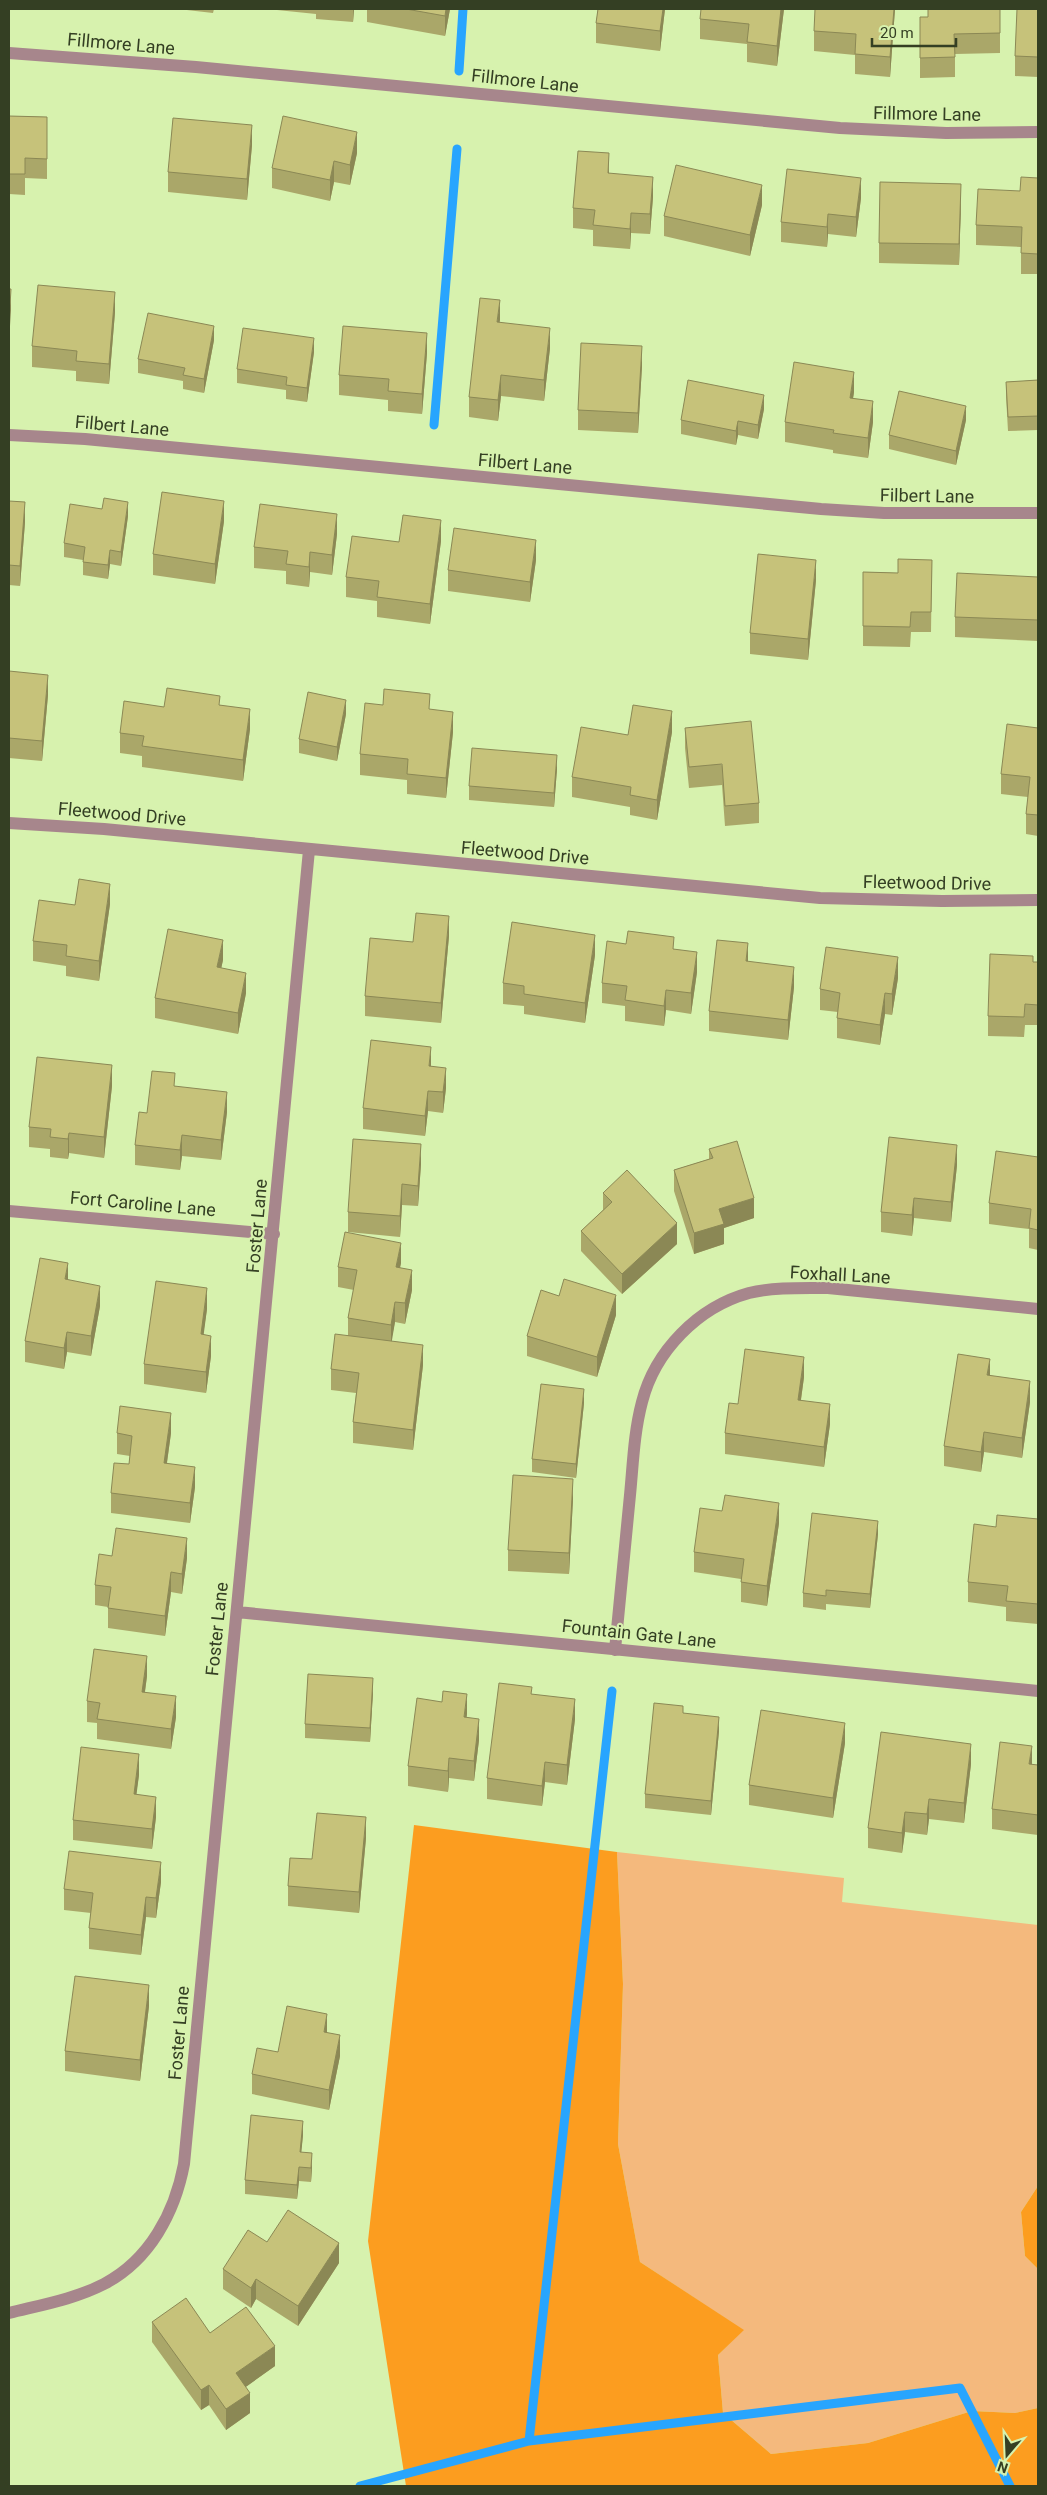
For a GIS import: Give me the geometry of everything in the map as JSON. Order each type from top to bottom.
[{"type":"street","name":"Fillmore Lane","points":[[9,53],[187,67],[840,128],[946,133],[1038,132]]},
{"type":"street","name":"Filbert Lane","points":[[9,435],[280,457],[821,509],[904,514],[1038,513]]},
{"type":"street","name":"Fleetwood Drive","points":[[9,822],[104,829],[820,898],[942,901],[1038,900]]},
{"type":"street","name":"Foster Lane","points":[[9,2313],[66,2298],[104,2284],[120,2274],[149,2246],[159,2232],[174,2204],[184,2164],[274,1234],[309,850]]},
{"type":"street","name":"Fort Caroline Lane","points":[[9,1210],[274,1234]]},
{"type":"street","name":"Foxhall Lane","points":[[615,1650],[636,1440],[642,1401],[651,1376],[661,1358],[671,1344],[697,1319],[728,1300],[749,1293],[792,1288],[828,1288],[1038,1309]]},
{"type":"street","name":"Fountain Gate Lane","points":[[237,1612],[1038,1691]]},
{"type":"shaded area","points":[[414,1825],[617,1852],[623,1984],[618,2144],[640,2262],[744,2330],[718,2355],[723,2413],[771,2454],[868,2443],[972,2411],[1015,2413],[1038,2408],[1038,2486],[406,2486],[368,2241]]},
{"type":"shaded area","points":[[617,1852],[844,1878],[842,1902],[1038,1925],[1038,2186],[1021,2212],[1025,2256],[1038,2269],[1038,2408],[1015,2413],[972,2411],[868,2443],[771,2454],[723,2413],[718,2355],[743,2330],[640,2262],[618,2144],[623,1984]]},
{"type":"shaded area","points":[[1038,2186],[1038,2269],[1025,2256],[1021,2212]]},
{"type":"building","points":[[406,9],[446,9],[445,16]]},
{"type":"building","points":[[598,9],[663,9],[660,31],[596,23]]},
{"type":"building","points":[[701,9],[781,9],[777,46],[747,42],[749,24],[700,19]]},
{"type":"building","points":[[815,9],[894,9],[890,57],[855,54],[856,34],[814,31]]},
{"type":"building","points":[[928,9],[1000,9],[1000,33],[954,34],[955,57],[920,58],[920,17],[928,17]]},
{"type":"building","points":[[1017,9],[1038,9],[1038,57],[1015,56]]},
{"type":"building","points":[[9,116],[47,117],[47,159],[25,158],[25,174],[9,174]]},
{"type":"building","points":[[283,116],[357,132],[350,165],[334,161],[330,180],[272,168]]},
{"type":"building","points":[[173,118],[252,125],[247,179],[168,172]]},
{"type":"building","points":[[578,151],[609,153],[608,173],[653,177],[650,214],[631,213],[630,229],[593,225],[595,210],[573,208]]},
{"type":"building","points":[[676,165],[762,185],[750,235],[664,216]]},
{"type":"building","points":[[787,169],[861,178],[856,217],[828,214],[827,227],[781,222]]},
{"type":"building","points":[[1021,177],[1038,178],[1038,254],[1021,253],[1022,227],[976,225],[978,189],[1020,191]]},
{"type":"building","points":[[880,182],[961,184],[959,244],[879,243]]},
{"type":"building","points":[[38,285],[115,292],[109,364],[76,361],[77,351],[32,346]]},
{"type":"building","points":[[9,289],[11,289],[9,322]]},
{"type":"building","points":[[480,298],[500,300],[497,322],[550,328],[544,380],[501,375],[498,400],[469,397]]},
{"type":"building","points":[[148,313],[214,326],[204,379],[183,375],[185,368],[138,359]]},
{"type":"building","points":[[343,326],[427,333],[422,394],[388,391],[389,379],[339,375]]},
{"type":"building","points":[[243,328],[314,338],[307,388],[286,385],[287,377],[237,369]]},
{"type":"building","points":[[581,343],[642,346],[638,413],[578,410]]},
{"type":"building","points":[[794,362],[854,372],[850,398],[873,401],[868,438],[833,433],[834,430],[785,422]]},
{"type":"building","points":[[688,380],[764,395],[758,425],[738,421],[736,431],[681,420]]},
{"type":"building","points":[[1038,380],[1038,416],[1008,417],[1006,382]]},
{"type":"building","points":[[899,391],[966,406],[956,451],[889,435]]},
{"type":"building","points":[[162,492],[224,501],[215,564],[153,554]]},
{"type":"building","points":[[104,498],[128,502],[121,552],[110,550],[108,565],[83,562],[85,547],[64,543],[70,504],[102,509]]},
{"type":"building","points":[[9,501],[25,502],[20,566],[9,565]]},
{"type":"building","points":[[260,504],[337,514],[332,555],[310,552],[309,567],[286,564],[288,551],[254,547]]},
{"type":"building","points":[[403,515],[441,520],[430,604],[377,597],[379,581],[346,577],[352,536],[399,542]]},
{"type":"building","points":[[454,528],[536,540],[530,582],[448,570]]},
{"type":"building","points":[[758,554],[816,560],[808,639],[750,633]]},
{"type":"building","points":[[898,559],[932,560],[931,612],[911,612],[910,627],[863,626],[863,572],[898,573]]},
{"type":"building","points":[[957,573],[1038,577],[1038,620],[955,617]]},
{"type":"building","points":[[9,671],[48,675],[42,741],[9,738]]},
{"type":"building","points":[[167,688],[220,696],[219,705],[250,709],[243,760],[142,746],[144,736],[120,733],[124,701],[164,707]]},
{"type":"building","points":[[384,689],[430,694],[429,709],[453,712],[446,778],[407,774],[408,759],[360,754],[365,703],[383,705]]},
{"type":"building","points":[[308,692],[346,700],[337,747],[299,739]]},
{"type":"building","points":[[633,705],[672,711],[657,800],[630,795],[631,787],[572,777],[581,727],[628,735]]},
{"type":"building","points":[[751,721],[759,803],[725,806],[722,764],[689,767],[685,728]]},
{"type":"building","points":[[1007,724],[1038,728],[1038,815],[1026,814],[1030,777],[1001,774]]},
{"type":"building","points":[[472,748],[557,755],[554,793],[469,786]]},
{"type":"building","points":[[79,879],[110,884],[99,961],[66,956],[67,945],[33,941],[39,900],[75,905]]},
{"type":"building","points":[[416,913],[449,916],[441,1003],[365,996],[370,938],[413,942]]},
{"type":"building","points":[[512,922],[595,935],[585,1003],[524,994],[524,986],[503,983]]},
{"type":"building","points":[[168,929],[223,940],[217,967],[246,973],[238,1013],[155,998]]},
{"type":"building","points":[[628,931],[674,937],[673,949],[697,952],[691,993],[666,990],[664,1006],[625,1000],[627,986],[602,983],[607,941],[626,944]]},
{"type":"building","points":[[717,940],[748,943],[746,961],[794,967],[788,1020],[709,1011]]},
{"type":"building","points":[[826,947],[898,957],[892,994],[885,993],[880,1025],[837,1018],[840,993],[820,989]]},
{"type":"building","points":[[990,954],[1033,956],[1033,962],[1038,962],[1038,1005],[1025,1004],[1024,1017],[988,1016]]},
{"type":"building","points":[[371,1040],[431,1047],[429,1066],[446,1068],[443,1092],[428,1091],[425,1116],[363,1108]]},
{"type":"building","points":[[37,1057],[112,1065],[104,1137],[69,1133],[68,1139],[50,1137],[51,1129],[29,1127]]},
{"type":"building","points":[[152,1071],[175,1073],[174,1086],[227,1092],[221,1140],[182,1135],[180,1150],[135,1145],[139,1112],[147,1113]]},
{"type":"building","points":[[889,1137],[957,1145],[951,1202],[914,1198],[912,1215],[881,1212]]},
{"type":"building","points":[[353,1139],[421,1144],[418,1186],[402,1184],[400,1216],[348,1212]]},
{"type":"building","points":[[737,1141],[754,1198],[719,1209],[724,1224],[694,1233],[674,1170],[713,1158],[709,1149]]},
{"type":"building","points":[[996,1151],[1038,1157],[1038,1230],[1029,1228],[1031,1209],[989,1203]]},
{"type":"building","points":[[627,1170],[677,1223],[622,1274],[581,1231],[612,1202],[603,1193]]},
{"type":"building","points":[[345,1232],[401,1243],[396,1267],[412,1270],[405,1303],[395,1302],[391,1325],[348,1318],[357,1270],[338,1267]]},
{"type":"building","points":[[40,1258],[68,1263],[65,1279],[100,1286],[91,1336],[67,1332],[64,1348],[25,1341]]},
{"type":"building","points":[[564,1279],[616,1295],[597,1357],[527,1336],[541,1290],[559,1296]]},
{"type":"building","points":[[156,1281],[207,1288],[201,1334],[211,1336],[206,1372],[144,1364]]},
{"type":"building","points":[[335,1334],[423,1345],[413,1430],[353,1422],[359,1373],[331,1369]]},
{"type":"building","points":[[745,1349],[804,1357],[798,1400],[830,1404],[824,1447],[725,1433],[729,1403],[738,1404]]},
{"type":"building","points":[[958,1354],[990,1359],[987,1375],[1030,1381],[1022,1438],[984,1432],[981,1452],[944,1446]]},
{"type":"building","points":[[541,1384],[584,1389],[576,1464],[532,1459]]},
{"type":"building","points":[[120,1406],[171,1413],[164,1463],[195,1467],[190,1503],[111,1493],[114,1463],[129,1464],[132,1436],[117,1433]]},
{"type":"building","points":[[513,1475],[573,1479],[569,1553],[508,1550]]},
{"type":"building","points":[[725,1495],[779,1503],[767,1586],[741,1582],[744,1559],[694,1552],[700,1508],[722,1511]]},
{"type":"building","points":[[812,1513],[878,1521],[870,1594],[826,1590],[826,1596],[803,1593]]},
{"type":"building","points":[[997,1515],[1038,1519],[1038,1604],[1006,1601],[1008,1586],[968,1582],[974,1524],[996,1527]]},
{"type":"building","points":[[116,1528],[187,1538],[182,1574],[171,1572],[165,1616],[108,1608],[111,1587],[95,1585],[99,1554],[112,1556]]},
{"type":"building","points":[[94,1649],[147,1656],[142,1692],[176,1696],[171,1729],[97,1719],[100,1703],[87,1701]]},
{"type":"building","points":[[308,1674],[373,1678],[370,1728],[305,1724]]},
{"type":"building","points":[[499,1683],[532,1687],[531,1694],[575,1699],[567,1765],[545,1762],[542,1786],[487,1778]]},
{"type":"building","points":[[443,1691],[467,1694],[464,1717],[479,1719],[474,1761],[449,1758],[448,1771],[408,1766],[417,1698],[442,1702]]},
{"type":"building","points":[[654,1703],[683,1706],[683,1713],[719,1717],[711,1801],[645,1794]]},
{"type":"building","points":[[761,1710],[845,1723],[833,1798],[749,1785]]},
{"type":"building","points":[[881,1732],[971,1744],[964,1803],[929,1799],[927,1814],[905,1812],[902,1833],[868,1828]]},
{"type":"building","points":[[1000,1742],[1032,1746],[1029,1764],[1038,1765],[1038,1815],[992,1809]]},
{"type":"building","points":[[81,1747],[139,1754],[134,1794],[156,1797],[152,1829],[73,1820]]},
{"type":"building","points":[[317,1813],[366,1817],[359,1892],[288,1886],[290,1858],[312,1859]]},
{"type":"building","points":[[69,1851],[161,1862],[156,1898],[146,1897],[141,1935],[89,1928],[93,1893],[64,1889]]},
{"type":"building","points":[[75,1976],[149,1985],[140,2060],[65,2051]]},
{"type":"building","points":[[287,2006],[327,2014],[324,2032],[340,2035],[329,2090],[252,2074],[257,2048],[278,2052]]},
{"type":"building","points":[[251,2115],[303,2121],[300,2152],[312,2153],[311,2168],[299,2167],[297,2185],[245,2180]]},
{"type":"building","points":[[288,2210],[339,2243],[298,2306],[256,2279],[251,2288],[223,2269],[248,2230],[267,2242]]},
{"type":"building","points":[[186,2298],[210,2333],[246,2307],[275,2346],[236,2373],[250,2393],[226,2409],[209,2385],[201,2390],[152,2322]]},
{"type":"waterway","points":[[459,71],[463,9]]},
{"type":"waterway","points":[[434,425],[457,149]]},
{"type":"waterway","points":[[529,2441],[612,1691]]},
{"type":"waterway","points":[[360,2486],[529,2441],[960,2388],[1010,2486]]}]
